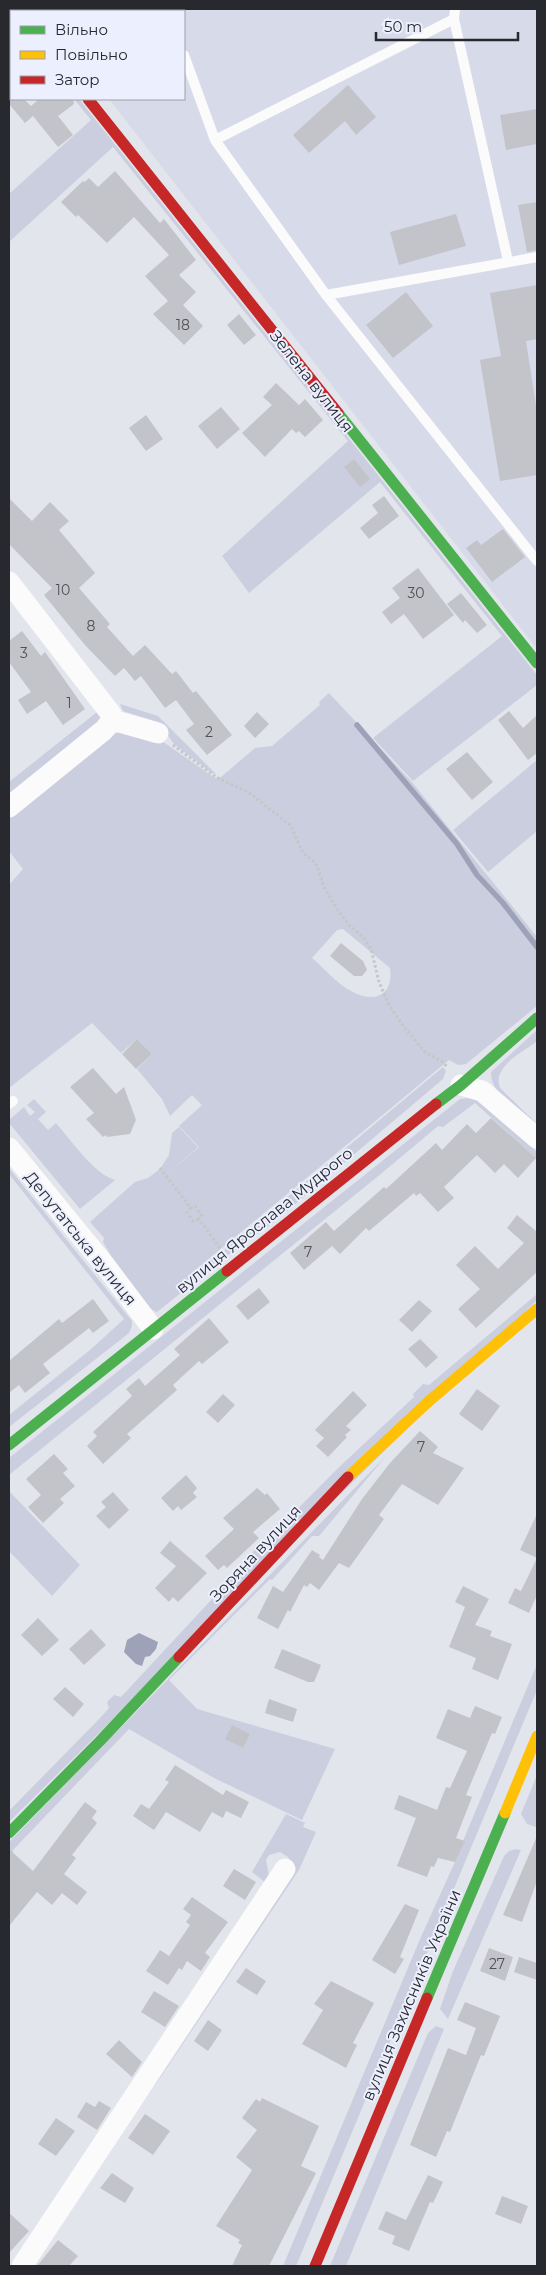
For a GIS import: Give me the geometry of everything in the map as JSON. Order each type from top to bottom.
[{"type":"street","name":"Зелена вулиця","points":[[89,100],[537,663]]},
{"type":"street","points":[[9,582],[111,714],[112,720],[104,730],[9,806]]},
{"type":"street","points":[[112,720],[158,733]]},
{"type":"street","name":"вулиця Ярослава Мудрого","points":[[9,1445],[461,1085],[537,1018]]},
{"type":"street","points":[[461,1085],[482,1091],[537,1138]]},
{"type":"street","name":"Депутатська вулиця","points":[[9,1148],[102,1261],[153,1329]]},
{"type":"street","name":"Зоряна вулиця","points":[[9,1833],[100,1742],[344,1481],[428,1402],[537,1309]]},
{"type":"street","name":"вулиця Захисників України","points":[[315,2266],[537,1736]]},
{"type":"street","points":[[22,2266],[285,1869]]},
{"type":"lane","points":[[215,140],[455,14],[508,261]]},
{"type":"lane","points":[[185,58],[215,140],[326,295],[537,561]]},
{"type":"lane","points":[[326,295],[537,257]]},
{"type":"path","points":[[158,733],[216,777],[248,792],[290,825],[303,853],[316,863],[324,887],[335,906],[349,925],[364,938],[371,948],[379,982],[389,1005],[404,1028],[425,1052],[443,1062],[461,1085]]},
{"type":"path","points":[[160,1168],[191,1208]]},
{"type":"path","points":[[195,1206],[202,1216],[199,1219],[194,1221],[187,1212],[195,1206]]},
{"type":"path","points":[[199,1219],[233,1267]]},
{"type":"shaded area","points":[[537,9],[537,649],[110,100],[185,100],[185,10],[40,10]]},
{"type":"shaded area","points":[[75,100],[80,100],[537,675],[537,685],[413,781],[373,738],[502,636],[380,482],[249,593],[222,556],[348,441],[113,147],[9,242],[9,194],[91,120]]},
{"type":"shaded area","points":[[329,693],[411,781],[537,937],[537,1006],[466,1064],[458,1065],[449,1060],[182,1281],[221,1252],[225,1258],[157,1312],[149,1308],[134,1292],[103,1242],[104,1238],[90,1222],[135,1182],[148,1178],[160,1169],[169,1155],[172,1133],[179,1127],[198,1147],[166,1175],[199,1147],[179,1126],[202,1105],[192,1095],[170,1116],[162,1099],[137,1069],[152,1054],[137,1039],[121,1053],[92,1023],[9,1088],[9,885],[23,869],[9,851],[9,813],[106,737],[122,731],[159,739],[215,778],[221,777],[255,748],[272,746],[320,705],[319,702]],"holes":[[[343,929],[390,968],[389,985],[385,991],[381,995],[367,997],[346,988],[312,958],[337,930]]]},
{"type":"shaded area","points":[[120,704],[158,716],[216,774],[212,773],[174,744],[158,722],[123,711]]},
{"type":"shaded area","points":[[97,712],[101,716],[100,722],[9,800],[9,782]]},
{"type":"shaded area","points":[[537,760],[537,831],[488,872],[453,830]]},
{"type":"shaded area","points":[[537,1030],[537,1041],[504,1067],[500,1073],[499,1080],[500,1088],[537,1124],[537,1130],[495,1088],[491,1072]]},
{"type":"shaded area","points":[[443,1067],[446,1071],[443,1079],[273,1223],[228,1255],[224,1250]]},
{"type":"shaded area","points":[[468,1098],[478,1101],[537,1152],[537,1159],[475,1103],[443,1127],[438,1126],[9,1475],[9,1458],[460,1099]]},
{"type":"shaded area","points":[[34,1099],[46,1112],[38,1119],[48,1130],[56,1123],[91,1164],[107,1177],[115,1180],[80,1209],[9,1123],[9,1120],[24,1107],[30,1116],[35,1112],[27,1105]]},
{"type":"shaded area","points":[[9,1168],[132,1321],[132,1326],[129,1333],[9,1427],[9,1415],[90,1350],[124,1319],[9,1174]]},
{"type":"shaded area","points":[[537,1294],[537,1300],[9,1822],[9,1811],[101,1717],[109,1708],[107,1702],[114,1695],[121,1697],[251,1557],[254,1550],[262,1542],[265,1542],[335,1471],[414,1397],[413,1394],[423,1384],[429,1385]]},
{"type":"shaded area","points":[[386,1456],[319,1536],[312,1536],[272,1580],[270,1579],[169,1680],[197,1709],[335,1749],[302,1820],[214,1778],[129,1729],[13,1850],[9,1858],[9,1842]]},
{"type":"shaded area","points":[[9,1491],[80,1565],[52,1596],[9,1551]]},
{"type":"shaded area","points":[[139,1633],[158,1642],[156,1649],[150,1656],[145,1657],[142,1666],[136,1664],[124,1652],[127,1640]]},
{"type":"shaded area","points":[[537,1664],[537,1690],[296,2266],[283,2266],[420,1939],[464,1842]]},
{"type":"shaded area","points":[[537,1775],[536,1827],[527,1824],[521,1814]]},
{"type":"shaded area","points":[[286,1814],[305,1823],[303,1827],[316,1832],[299,1870],[162,2075],[118,2137],[290,1861],[288,1857],[280,1852],[269,1855],[266,1860],[270,1882],[18,2266],[10,2266],[117,2110],[266,1883],[252,1872]]},
{"type":"shaded area","points":[[521,1850],[448,2019],[440,2009],[453,1971],[504,1856],[509,1851]]},
{"type":"shaded area","points":[[436,2026],[444,2029],[346,2266],[330,2266],[428,2033]]},
{"type":"building","points":[[348,85],[376,117],[356,135],[345,121],[309,153],[293,135]]},
{"type":"building","points":[[9,99],[25,100],[31,106],[38,100],[73,100],[74,104],[58,116],[73,135],[58,147],[33,116],[25,123],[9,104]]},
{"type":"building","points":[[537,109],[537,144],[506,150],[500,115]]},
{"type":"building","points":[[115,171],[160,223],[164,219],[196,260],[179,275],[196,292],[183,305],[203,326],[184,345],[153,314],[168,301],[145,276],[169,255],[134,217],[107,243],[78,215],[76,217],[61,202],[83,181],[85,182],[89,178],[98,187]]},
{"type":"building","points":[[537,202],[537,250],[527,252],[518,205]]},
{"type":"building","points":[[456,214],[466,246],[399,265],[390,232]]},
{"type":"building","points":[[537,285],[537,339],[526,341],[537,412],[537,475],[500,481],[480,360],[501,356],[490,293]]},
{"type":"building","points":[[406,292],[433,326],[393,358],[366,325]]},
{"type":"building","points":[[239,314],[256,335],[244,345],[227,325]]},
{"type":"building","points":[[276,383],[299,405],[305,399],[323,420],[305,437],[299,431],[296,433],[292,429],[265,457],[242,433],[272,405],[263,397]]},
{"type":"building","points":[[221,407],[240,429],[217,449],[198,426]]},
{"type":"building","points":[[146,415],[163,439],[146,451],[129,428]]},
{"type":"building","points":[[354,459],[370,479],[360,487],[344,467]]},
{"type":"building","points":[[384,496],[399,516],[369,539],[360,528],[378,513],[372,505]]},
{"type":"building","points":[[9,498],[32,521],[50,502],[69,521],[59,530],[95,573],[79,588],[110,624],[107,627],[133,656],[145,645],[172,674],[176,671],[193,693],[196,691],[232,735],[207,755],[186,730],[194,724],[176,700],[165,708],[141,676],[135,681],[124,668],[115,676],[85,645],[44,595],[52,588],[9,544]]},
{"type":"building","points":[[503,529],[525,557],[492,582],[466,548],[477,540],[481,545]]},
{"type":"building","points":[[418,568],[454,615],[423,639],[404,614],[391,624],[382,612],[400,598],[392,588]]},
{"type":"building","points":[[461,593],[487,625],[477,633],[465,620],[463,623],[447,604]]},
{"type":"building","points":[[22,631],[41,656],[45,652],[85,709],[63,725],[46,701],[27,714],[18,700],[31,692],[9,662],[9,641]]},
{"type":"building","points":[[509,711],[523,728],[537,715],[537,753],[528,760],[498,720]]},
{"type":"building","points":[[257,712],[269,724],[255,738],[244,726]]},
{"type":"building","points":[[467,752],[493,782],[472,800],[446,769]]},
{"type":"building","points":[[341,943],[363,961],[367,970],[362,976],[354,976],[330,956]]},
{"type":"building","points":[[137,1039],[152,1054],[136,1069],[122,1054]]},
{"type":"building","points":[[93,1068],[116,1094],[124,1087],[136,1120],[130,1134],[107,1137],[106,1135],[103,1137],[86,1119],[94,1113],[70,1087]]},
{"type":"building","points":[[491,1118],[536,1158],[518,1178],[504,1164],[495,1173],[477,1155],[444,1187],[454,1198],[438,1212],[420,1193],[416,1196],[414,1193],[369,1231],[366,1228],[340,1254],[332,1246],[304,1270],[290,1253],[326,1222],[334,1231],[384,1187],[386,1189],[436,1143],[442,1150],[467,1124],[476,1133]]},
{"type":"building","points":[[517,1215],[536,1231],[537,1229],[537,1272],[476,1328],[458,1309],[480,1289],[456,1265],[475,1246],[498,1269],[524,1243],[507,1228]]},
{"type":"building","points":[[259,1288],[270,1302],[248,1320],[236,1306]]},
{"type":"building","points":[[93,1299],[109,1321],[93,1333],[89,1328],[43,1364],[50,1373],[25,1393],[19,1385],[9,1393],[9,1361],[59,1319],[62,1323]]},
{"type":"building","points":[[419,1300],[432,1311],[412,1332],[399,1320]]},
{"type":"building","points":[[209,1318],[229,1342],[202,1364],[199,1361],[173,1385],[177,1390],[127,1434],[131,1438],[103,1464],[87,1446],[97,1436],[93,1432],[132,1396],[126,1389],[139,1378],[145,1386],[180,1355],[174,1349]]},
{"type":"building","points":[[420,1339],[438,1357],[426,1368],[408,1349]]},
{"type":"building","points":[[477,1389],[500,1406],[482,1431],[459,1414]]},
{"type":"building","points":[[353,1391],[367,1405],[346,1426],[351,1430],[345,1435],[347,1437],[328,1457],[316,1446],[324,1438],[315,1430]]},
{"type":"building","points":[[223,1394],[235,1405],[218,1423],[206,1412]]},
{"type":"building","points":[[420,1431],[438,1447],[433,1453],[464,1468],[438,1505],[402,1484],[379,1515],[384,1519],[349,1568],[339,1563],[319,1590],[310,1583],[307,1587],[304,1585],[290,1612],[288,1610],[278,1629],[257,1618],[273,1586],[283,1592],[312,1550],[320,1555],[319,1557],[323,1560],[362,1499],[390,1463]]},
{"type":"building","points":[[54,1454],[68,1469],[63,1473],[75,1486],[60,1499],[64,1503],[43,1523],[28,1507],[41,1495],[26,1479]]},
{"type":"building","points":[[186,1475],[197,1488],[193,1493],[197,1497],[181,1510],[178,1506],[173,1511],[161,1498]]},
{"type":"building","points":[[257,1488],[265,1495],[267,1493],[280,1509],[253,1532],[259,1538],[227,1568],[224,1565],[218,1570],[205,1556],[234,1529],[223,1518]]},
{"type":"building","points":[[113,1492],[129,1510],[109,1529],[96,1516],[106,1507],[101,1502]]},
{"type":"building","points":[[537,1514],[537,1558],[520,1550]]},
{"type":"building","points":[[170,1541],[207,1573],[178,1602],[173,1597],[169,1602],[155,1588],[176,1566],[160,1553]]},
{"type":"building","points":[[537,1558],[537,1595],[529,1613],[508,1603],[515,1588],[521,1591]]},
{"type":"building","points":[[463,1586],[489,1599],[475,1625],[492,1631],[490,1636],[512,1644],[498,1680],[472,1669],[476,1658],[449,1647],[465,1607],[455,1602]]},
{"type":"building","points":[[38,1618],[59,1640],[42,1656],[21,1635]]},
{"type":"building","points":[[91,1629],[106,1645],[84,1665],[69,1649]]},
{"type":"building","points":[[282,1649],[321,1665],[314,1682],[308,1682],[274,1668]]},
{"type":"building","points":[[65,1687],[84,1704],[73,1717],[53,1699]]},
{"type":"building","points":[[269,1699],[297,1709],[293,1722],[265,1713]]},
{"type":"building","points":[[475,1706],[502,1717],[495,1734],[492,1733],[466,1795],[472,1797],[456,1838],[465,1841],[455,1862],[438,1858],[434,1867],[431,1866],[427,1877],[397,1866],[416,1818],[394,1809],[399,1795],[437,1810],[446,1787],[450,1788],[467,1751],[436,1738],[448,1709],[470,1718]]},
{"type":"building","points":[[232,1725],[250,1734],[243,1748],[225,1739]]},
{"type":"building","points":[[175,1765],[223,1795],[226,1790],[249,1802],[241,1818],[226,1811],[223,1818],[212,1812],[200,1832],[166,1812],[154,1830],[133,1816],[141,1804],[149,1809],[169,1782],[165,1780]]},
{"type":"building","points":[[85,1802],[97,1811],[92,1818],[97,1823],[72,1855],[76,1858],[64,1874],[87,1892],[77,1905],[62,1893],[52,1905],[37,1892],[9,1926],[9,1849],[33,1871]]},
{"type":"building","points":[[537,1836],[537,1881],[522,1922],[503,1915]]},
{"type":"building","points":[[234,1869],[256,1882],[245,1900],[223,1886]]},
{"type":"building","points":[[192,1897],[228,1922],[205,1953],[210,1957],[201,1971],[187,1961],[182,1970],[179,1968],[168,1985],[146,1971],[160,1950],[169,1956],[190,1925],[186,1922],[191,1915],[183,1909]]},
{"type":"building","points":[[405,1904],[419,1910],[400,1957],[404,1959],[395,1974],[372,1960]]},
{"type":"building","points":[[489,1948],[513,1957],[505,1981],[480,1971]]},
{"type":"building","points":[[519,1957],[537,1963],[537,1980],[514,1972]]},
{"type":"building","points":[[246,1968],[266,1981],[257,1995],[236,1982]]},
{"type":"building","points":[[331,1981],[374,2003],[353,2043],[357,2045],[346,2068],[302,2044],[323,2010],[314,2004]]},
{"type":"building","points":[[154,1991],[179,2006],[165,2027],[141,2012]]},
{"type":"building","points":[[465,2002],[500,2016],[484,2056],[481,2055],[450,2132],[447,2131],[436,2157],[410,2145],[448,2048],[466,2055],[476,2028],[457,2020]]},
{"type":"building","points":[[208,2020],[222,2030],[208,2051],[194,2041]]},
{"type":"building","points":[[119,2040],[142,2062],[132,2077],[106,2054]]},
{"type":"building","points":[[262,2098],[319,2126],[301,2166],[316,2173],[269,2266],[232,2266],[242,2245],[238,2243],[240,2240],[216,2226],[252,2170],[236,2157],[257,2130],[242,2118],[256,2099],[260,2102]]},
{"type":"building","points":[[99,2101],[111,2108],[97,2130],[77,2117],[86,2102],[95,2107]]},
{"type":"building","points":[[145,2114],[170,2131],[153,2155],[128,2138]]},
{"type":"building","points":[[56,2118],[75,2131],[56,2156],[38,2144]]},
{"type":"building","points":[[112,2173],[134,2188],[125,2203],[100,2188]]},
{"type":"building","points":[[428,2175],[443,2182],[433,2203],[430,2202],[409,2251],[392,2244],[395,2236],[378,2229],[386,2211],[406,2220]]},
{"type":"building","points":[[502,2196],[528,2206],[521,2224],[495,2214]]},
{"type":"building","points":[[9,2213],[29,2231],[9,2253]]},
{"type":"building","points":[[58,2240],[78,2256],[69,2266],[37,2266]]},
{"type":"waterway","points":[[357,725],[457,844],[477,875],[503,903],[537,947]]},
{"type":"traffic: fast","points":[[338,413],[537,663]]},
{"type":"traffic: fast","points":[[436,1104],[461,1085],[537,1018]]},
{"type":"traffic: fast","points":[[9,1445],[227,1271]]},
{"type":"traffic: fast","points":[[9,1833],[100,1741],[179,1657]]},
{"type":"traffic: fast","points":[[427,1998],[505,1813]]},
{"type":"traffic: slow","points":[[348,1477],[428,1402],[537,1309]]},
{"type":"traffic: slow","points":[[505,1813],[537,1736]]},
{"type":"traffic: jam","points":[[89,100],[338,413]]},
{"type":"traffic: jam","points":[[227,1271],[436,1104]]},
{"type":"traffic: jam","points":[[179,1657],[348,1477]]},
{"type":"traffic: jam","points":[[315,2266],[427,1998]]}]
